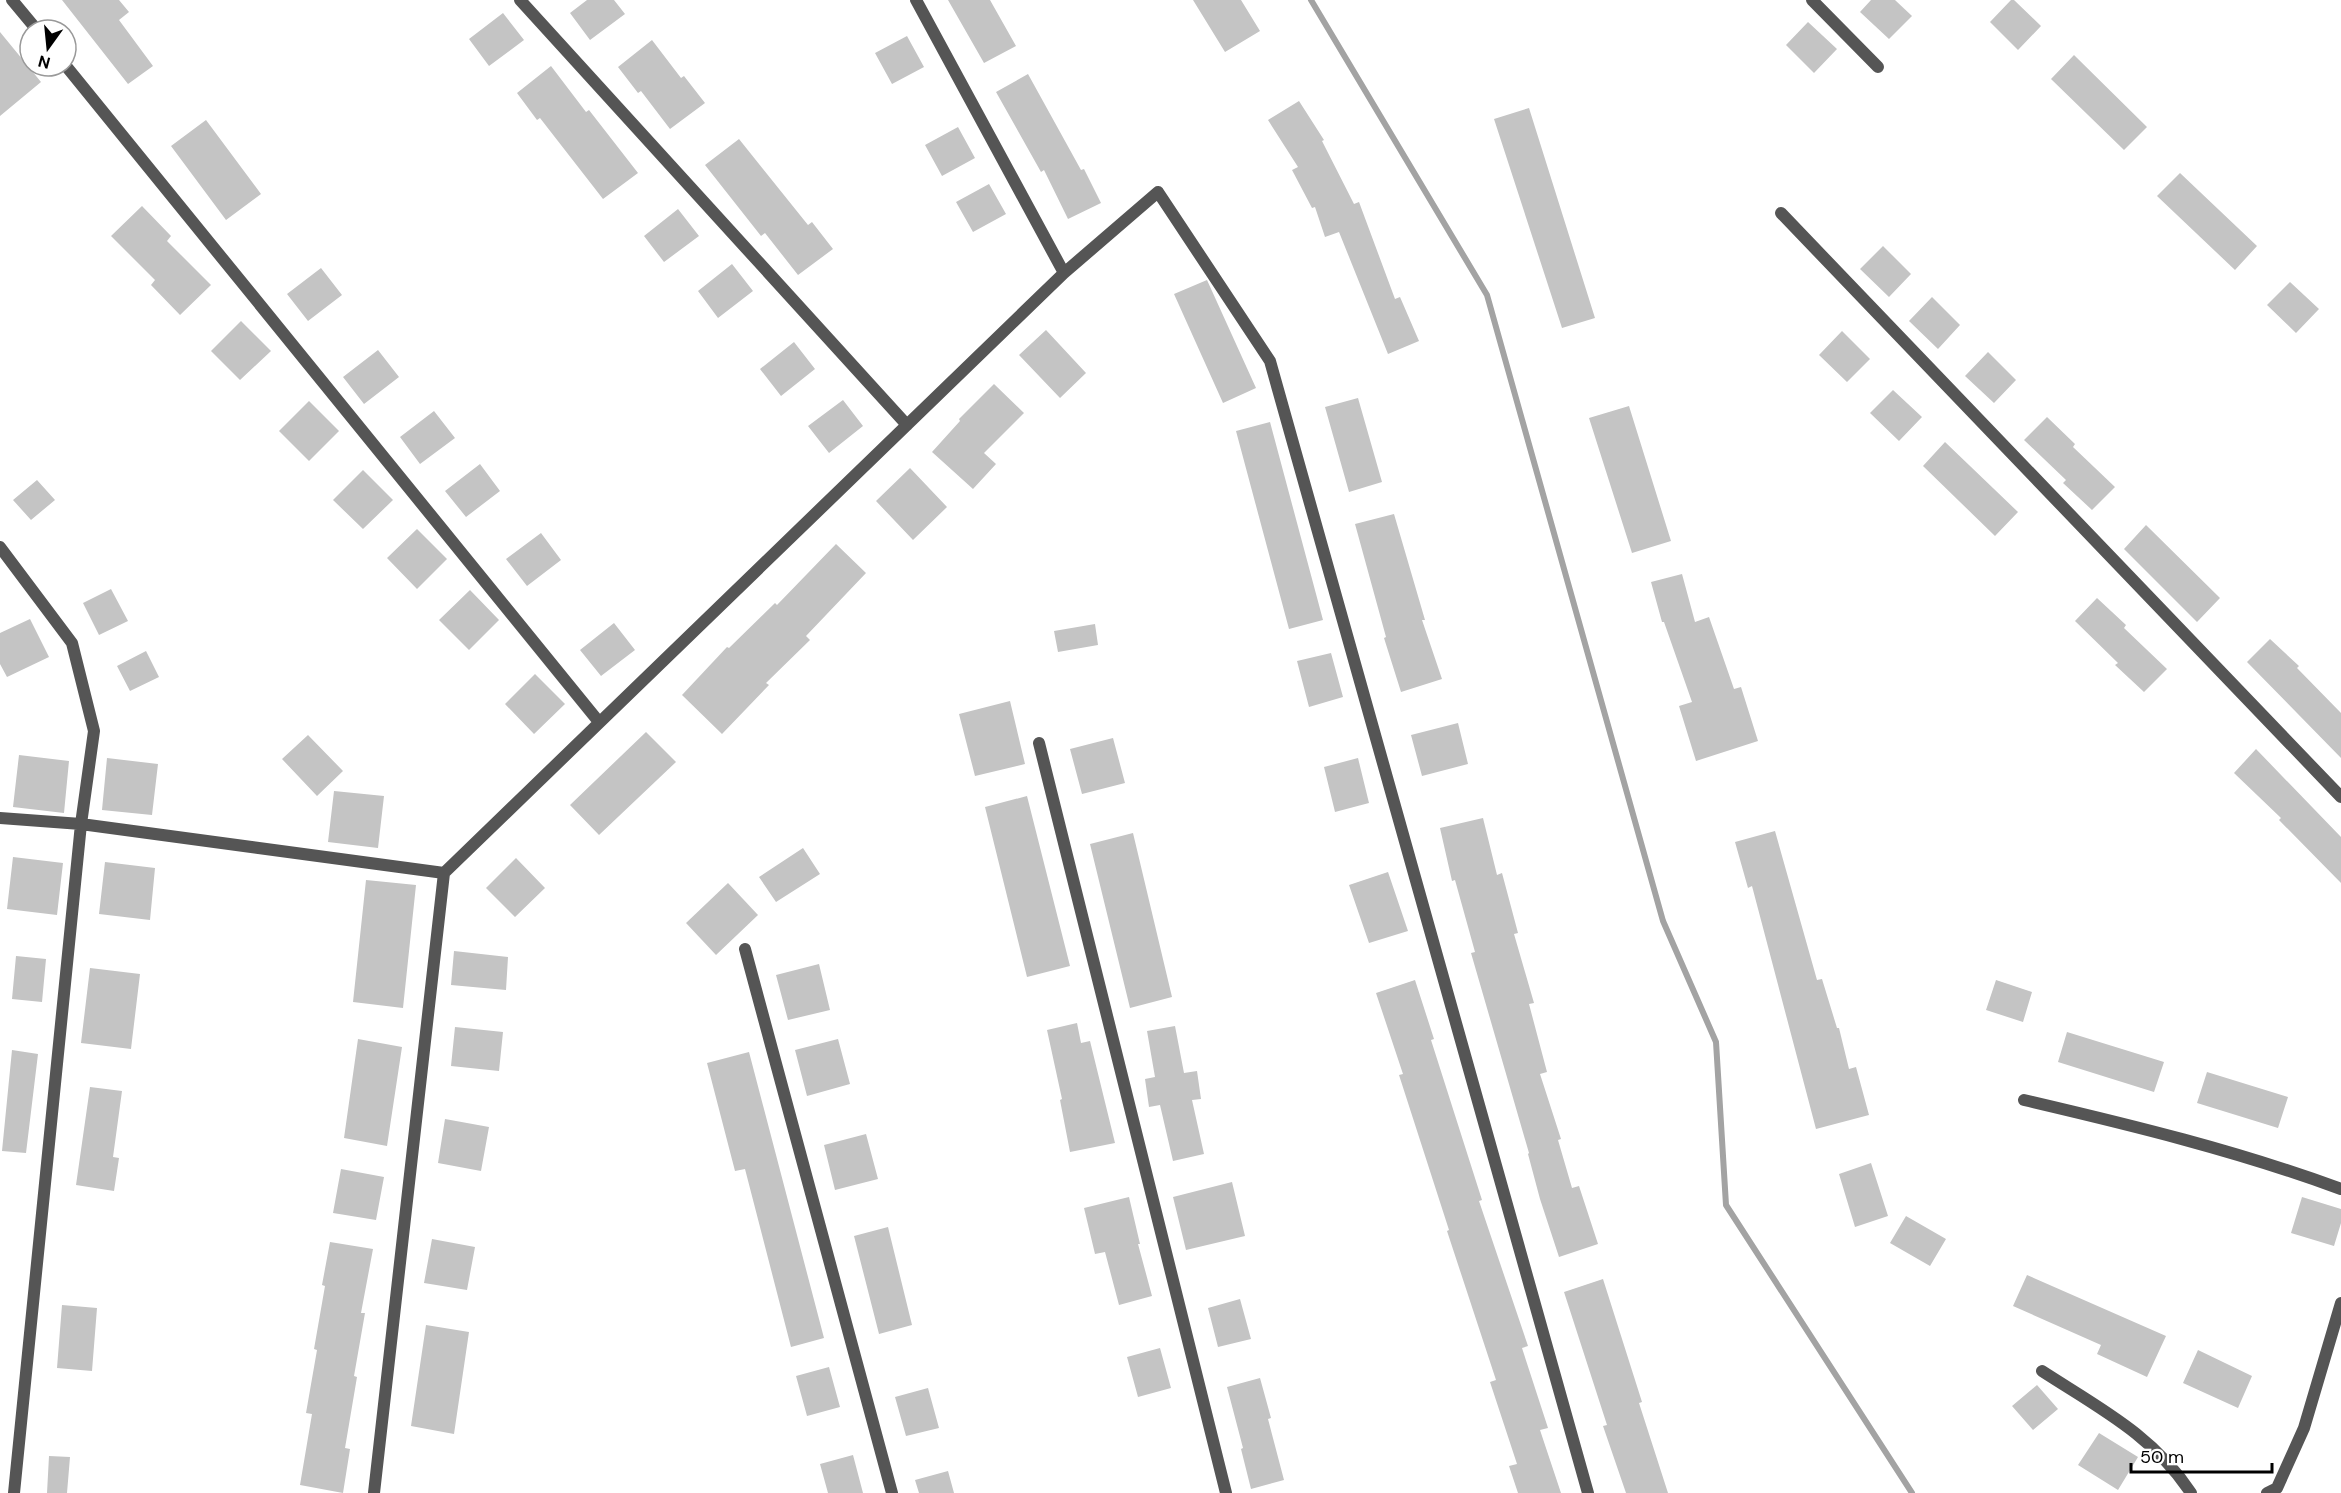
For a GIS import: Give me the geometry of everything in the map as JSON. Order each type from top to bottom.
[{"type":"street","points":[[12,0],[27,18]]},
{"type":"street","points":[[520,0],[907,425]]},
{"type":"street","points":[[916,0],[1064,273]]},
{"type":"street","points":[[1812,0],[1878,67]]},
{"type":"street","points":[[76,78],[599,722]]},
{"type":"street","points":[[374,1493],[444,873],[1064,273],[1158,192],[1270,361],[1588,1493]]},
{"type":"street","points":[[1781,213],[2341,797]]},
{"type":"street","points":[[0,547],[72,644],[94,731],[81,824],[14,1493]]},
{"type":"street","points":[[1039,743],[1226,1493]]},
{"type":"street","points":[[0,818],[81,824],[444,873]]},
{"type":"street","points":[[745,949],[892,1493]]},
{"type":"street","points":[[2024,1100],[2102,1118],[2284,1168],[2341,1189]]},
{"type":"street","points":[[2275,1491],[2304,1428],[2341,1303]]},
{"type":"street","points":[[2042,1371],[2138,1432],[2175,1468],[2191,1493]]},
{"type":"building","points":[[62,0],[119,0],[129,12],[119,20],[153,66],[128,84]]},
{"type":"building","points":[[587,0],[614,0],[625,14],[590,40],[570,13]]},
{"type":"building","points":[[948,0],[990,0],[1016,46],[984,63]]},
{"type":"building","points":[[1193,0],[1241,0],[1260,31],[1225,52]]},
{"type":"building","points":[[1871,0],[1895,0],[1912,16],[1889,39],[1860,12]]},
{"type":"building","points":[[2011,0],[2014,0],[2041,26],[2018,50],[1990,22]]},
{"type":"building","points":[[503,13],[524,40],[489,66],[469,39]]},
{"type":"building","points":[[1808,22],[1837,49],[1814,73],[1786,45]]},
{"type":"building","points":[[0,32],[18,54],[18,78],[38,78],[41,82],[0,116]]},
{"type":"building","points":[[907,36],[924,67],[892,84],[875,53]]},
{"type":"building","points":[[652,40],[681,78],[684,76],[705,103],[670,129],[641,91],[638,93],[618,67]]},
{"type":"building","points":[[2074,55],[2147,127],[2124,150],[2051,79]]},
{"type":"building","points":[[551,66],[586,112],[589,110],[638,173],[603,199],[540,118],[537,120],[517,93]]},
{"type":"building","points":[[1028,74],[1081,170],[1084,169],[1101,203],[1068,219],[1044,170],[1041,172],[996,92]]},
{"type":"building","points":[[1299,101],[1324,140],[1322,141],[1354,204],[1359,202],[1395,299],[1400,297],[1419,341],[1388,354],[1339,232],[1325,237],[1315,207],[1312,208],[1292,170],[1298,167],[1268,120]]},
{"type":"building","points":[[1529,108],[1595,318],[1562,328],[1494,119]]},
{"type":"building","points":[[206,120],[261,194],[226,220],[171,146]]},
{"type":"building","points":[[958,127],[975,158],[942,176],[925,145]]},
{"type":"building","points":[[739,139],[808,225],[812,222],[833,249],[798,275],[765,233],[761,236],[705,165]]},
{"type":"building","points":[[2180,173],[2257,246],[2235,270],[2157,196]]},
{"type":"building","points":[[989,184],[1006,214],[973,232],[956,202]]},
{"type":"building","points":[[142,206],[171,236],[167,241],[211,285],[180,315],[151,285],[155,280],[111,236]]},
{"type":"building","points":[[678,209],[699,236],[664,262],[644,236]]},
{"type":"building","points":[[1883,246],[1911,274],[1889,297],[1860,269]]},
{"type":"building","points":[[732,264],[753,291],[718,318],[698,291]]},
{"type":"building","points":[[321,268],[342,295],[308,321],[287,294]]},
{"type":"building","points":[[1207,280],[1256,388],[1223,403],[1174,294]]},
{"type":"building","points":[[2290,282],[2319,309],[2296,333],[2267,305]]},
{"type":"building","points":[[1932,297],[1960,325],[1938,349],[1909,321]]},
{"type":"building","points":[[241,321],[271,351],[240,380],[211,351]]},
{"type":"building","points":[[1046,330],[1086,373],[1060,398],[1019,355]]},
{"type":"building","points":[[1842,331],[1870,359],[1847,382],[1819,355]]},
{"type":"building","points":[[794,342],[815,369],[781,396],[760,369]]},
{"type":"building","points":[[378,350],[399,377],[364,404],[343,377]]},
{"type":"building","points":[[1988,352],[2016,380],[1994,403],[1965,376]]},
{"type":"building","points":[[994,384],[1024,413],[984,453],[996,464],[973,489],[932,452],[960,421],[959,419]]},
{"type":"building","points":[[1893,390],[1922,417],[1899,441],[1870,413]]},
{"type":"building","points":[[1358,398],[1382,482],[1349,492],[1325,407]]},
{"type":"building","points":[[843,400],[863,426],[829,453],[808,426]]},
{"type":"building","points":[[309,401],[339,431],[309,461],[279,431]]},
{"type":"building","points":[[1629,406],[1671,541],[1632,553],[1589,418]]},
{"type":"building","points":[[434,411],[455,438],[420,464],[400,437]]},
{"type":"building","points":[[2047,417],[2075,444],[2073,447],[2115,487],[2092,510],[2063,483],[2066,480],[2024,440]]},
{"type":"building","points":[[1270,422],[1323,620],[1289,629],[1236,431]]},
{"type":"building","points":[[1945,442],[2018,512],[1995,536],[1923,466]]},
{"type":"building","points":[[480,464],[500,491],[466,517],[445,491]]},
{"type":"building","points":[[910,468],[947,507],[913,540],[876,501]]},
{"type":"building","points":[[363,470],[393,500],[363,529],[333,500]]},
{"type":"building","points":[[37,480],[55,500],[31,520],[13,500]]},
{"type":"building","points":[[1394,514],[1425,620],[1422,620],[1442,679],[1401,692],[1384,638],[1386,637],[1355,524]]},
{"type":"building","points":[[2146,525],[2220,598],[2197,622],[2124,549]]},
{"type":"building","points":[[417,529],[447,559],[417,589],[387,558]]},
{"type":"building","points":[[541,533],[561,560],[527,586],[506,559]]},
{"type":"building","points":[[836,544],[866,573],[806,636],[810,640],[766,683],[769,685],[722,734],[682,695],[727,647],[729,648],[775,603],[777,605]]},
{"type":"building","points":[[1682,574],[1695,622],[1709,617],[1734,689],[1741,687],[1758,741],[1696,761],[1679,706],[1692,702],[1664,622],[1662,622],[1651,582]]},
{"type":"building","points":[[111,589],[128,621],[99,635],[83,603]]},
{"type":"building","points":[[470,590],[499,620],[469,650],[439,620]]},
{"type":"building","points":[[2097,598],[2126,625],[2124,628],[2167,669],[2144,692],[2115,665],[2118,663],[2075,621]]},
{"type":"building","points":[[30,619],[49,657],[7,677],[0,664],[0,633]]},
{"type":"building","points":[[614,623],[635,650],[601,676],[580,650]]},
{"type":"building","points":[[1095,624],[1098,645],[1058,652],[1054,631]]},
{"type":"building","points":[[2270,639],[2299,666],[2297,668],[2341,713],[2341,758],[2247,662]]},
{"type":"building","points":[[146,651],[159,677],[130,691],[117,666]]},
{"type":"building","points":[[1331,653],[1343,697],[1309,707],[1297,661]]},
{"type":"building","points":[[535,674],[565,704],[534,734],[505,704]]},
{"type":"building","points":[[1010,701],[1025,764],[975,776],[959,714]]},
{"type":"building","points":[[1458,723],[1468,764],[1422,776],[1411,735]]},
{"type":"building","points":[[646,732],[676,762],[599,835],[570,805]]},
{"type":"building","points":[[308,735],[343,771],[317,796],[282,759]]},
{"type":"building","points":[[1113,738],[1125,783],[1082,794],[1070,749]]},
{"type":"building","points":[[2256,749],[2341,837],[2341,883],[2279,820],[2281,818],[2234,773]]},
{"type":"building","points":[[19,755],[69,761],[64,813],[13,807]]},
{"type":"building","points":[[107,758],[158,764],[152,815],[102,810]]},
{"type":"building","points":[[1358,758],[1369,803],[1335,812],[1324,767]]},
{"type":"building","points":[[334,791],[384,796],[378,848],[328,842]]},
{"type":"building","points":[[1027,796],[1070,966],[1027,977],[985,807]]},
{"type":"building","points":[[1483,818],[1497,875],[1502,873],[1518,933],[1514,934],[1534,1003],[1529,1004],[1547,1072],[1540,1074],[1561,1139],[1558,1140],[1572,1188],[1579,1186],[1598,1244],[1559,1257],[1540,1199],[1529,1153],[1471,953],[1475,952],[1455,880],[1452,881],[1440,828]]},
{"type":"building","points":[[1775,831],[1817,980],[1822,979],[1837,1028],[1839,1028],[1849,1069],[1856,1067],[1869,1115],[1816,1129],[1752,886],[1748,888],[1735,842]]},
{"type":"building","points":[[1133,833],[1172,997],[1130,1008],[1090,844]]},
{"type":"building","points":[[803,848],[820,874],[776,902],[759,877]]},
{"type":"building","points":[[13,857],[63,863],[57,915],[7,909]]},
{"type":"building","points":[[516,858],[545,888],[515,917],[486,888]]},
{"type":"building","points":[[105,862],[155,868],[150,920],[99,914]]},
{"type":"building","points":[[1388,872],[1408,931],[1369,943],[1349,885]]},
{"type":"building","points":[[366,880],[416,885],[403,1008],[353,1002]]},
{"type":"building","points":[[728,883],[758,915],[716,955],[686,923]]},
{"type":"building","points":[[454,951],[508,957],[506,990],[451,985]]},
{"type":"building","points":[[16,956],[46,959],[42,1002],[12,999]]},
{"type":"building","points":[[819,964],[830,1010],[788,1020],[776,975]]},
{"type":"building","points":[[90,968],[140,974],[131,1049],[81,1043]]},
{"type":"building","points":[[1415,980],[1434,1039],[1431,1040],[1482,1200],[1479,1201],[1528,1346],[1522,1348],[1548,1428],[1540,1430],[1561,1493],[1518,1493],[1509,1466],[1517,1464],[1490,1382],[1496,1380],[1447,1231],[1449,1230],[1399,1075],[1403,1074],[1376,993]]},
{"type":"building","points":[[1996,980],[2032,992],[2023,1022],[1986,1010]]},
{"type":"building","points":[[1077,1023],[1081,1043],[1090,1041],[1115,1143],[1070,1152],[1060,1100],[1062,1099],[1047,1030]]},
{"type":"building","points":[[1175,1026],[1184,1073],[1197,1071],[1201,1099],[1192,1100],[1204,1154],[1173,1161],[1160,1105],[1149,1107],[1145,1079],[1155,1077],[1147,1031]]},
{"type":"building","points":[[455,1027],[503,1032],[499,1071],[451,1066]]},
{"type":"building","points":[[2067,1032],[2164,1062],[2154,1092],[2058,1062]]},
{"type":"building","points":[[358,1039],[402,1047],[387,1146],[344,1138]]},
{"type":"building","points":[[838,1039],[850,1084],[807,1096],[795,1050]]},
{"type":"building","points":[[12,1050],[38,1054],[26,1153],[2,1151]]},
{"type":"building","points":[[749,1052],[824,1338],[791,1347],[745,1169],[735,1171],[707,1063]]},
{"type":"building","points":[[2207,1072],[2288,1097],[2278,1128],[2197,1103]]},
{"type":"building","points":[[90,1087],[122,1091],[113,1157],[119,1158],[114,1191],[76,1185]]},
{"type":"building","points":[[445,1119],[489,1127],[481,1171],[438,1163]]},
{"type":"building","points":[[866,1134],[878,1179],[835,1190],[824,1145]]},
{"type":"building","points":[[1871,1163],[1888,1216],[1855,1227],[1839,1174]]},
{"type":"building","points":[[341,1169],[384,1177],[376,1220],[333,1213]]},
{"type":"building","points":[[1232,1182],[1245,1236],[1186,1250],[1173,1197]]},
{"type":"building","points":[[1129,1197],[1140,1244],[1138,1244],[1152,1296],[1119,1305],[1105,1252],[1095,1254],[1084,1208]]},
{"type":"building","points":[[2302,1197],[2341,1209],[2341,1223],[2334,1246],[2291,1233]]},
{"type":"building","points":[[1906,1216],[1946,1239],[1930,1266],[1890,1243]]},
{"type":"building","points":[[888,1227],[912,1325],[879,1334],[854,1236]]},
{"type":"building","points":[[432,1239],[475,1247],[467,1290],[424,1283]]},
{"type":"building","points":[[330,1242],[373,1249],[361,1313],[365,1313],[345,1448],[350,1449],[343,1493],[300,1485],[312,1414],[306,1413],[317,1350],[314,1349]]},
{"type":"building","points":[[2027,1275],[2166,1336],[2147,1377],[2097,1354],[2101,1345],[2013,1306]]},
{"type":"building","points":[[1603,1279],[1668,1493],[1626,1493],[1603,1426],[1607,1425],[1564,1292]]},
{"type":"building","points":[[1240,1299],[1251,1339],[1218,1347],[1208,1308]]},
{"type":"building","points":[[62,1305],[97,1308],[92,1371],[57,1368]]},
{"type":"building","points":[[426,1325],[469,1332],[454,1434],[411,1426]]},
{"type":"building","points":[[1160,1348],[1171,1388],[1138,1397],[1127,1357]]},
{"type":"building","points":[[2198,1350],[2252,1376],[2238,1408],[2183,1383]]},
{"type":"building","points":[[829,1367],[840,1407],[807,1416],[796,1376]]},
{"type":"building","points":[[1260,1378],[1284,1480],[1251,1489],[1227,1387]]},
{"type":"building","points":[[2037,1385],[2058,1409],[2033,1430],[2012,1406]]},
{"type":"building","points":[[928,1388],[939,1428],[906,1436],[895,1397]]},
{"type":"building","points":[[2099,1433],[2138,1457],[2118,1490],[2078,1465]]},
{"type":"building","points":[[853,1455],[863,1493],[828,1493],[820,1464]]},
{"type":"building","points":[[49,1456],[70,1457],[67,1493],[47,1493]]},
{"type":"building","points":[[948,1471],[954,1493],[919,1493],[915,1480]]},
{"type":"waterway","points":[[1311,0],[1487,295],[1663,921],[1716,1042],[1726,1205],[1912,1493]]}]
